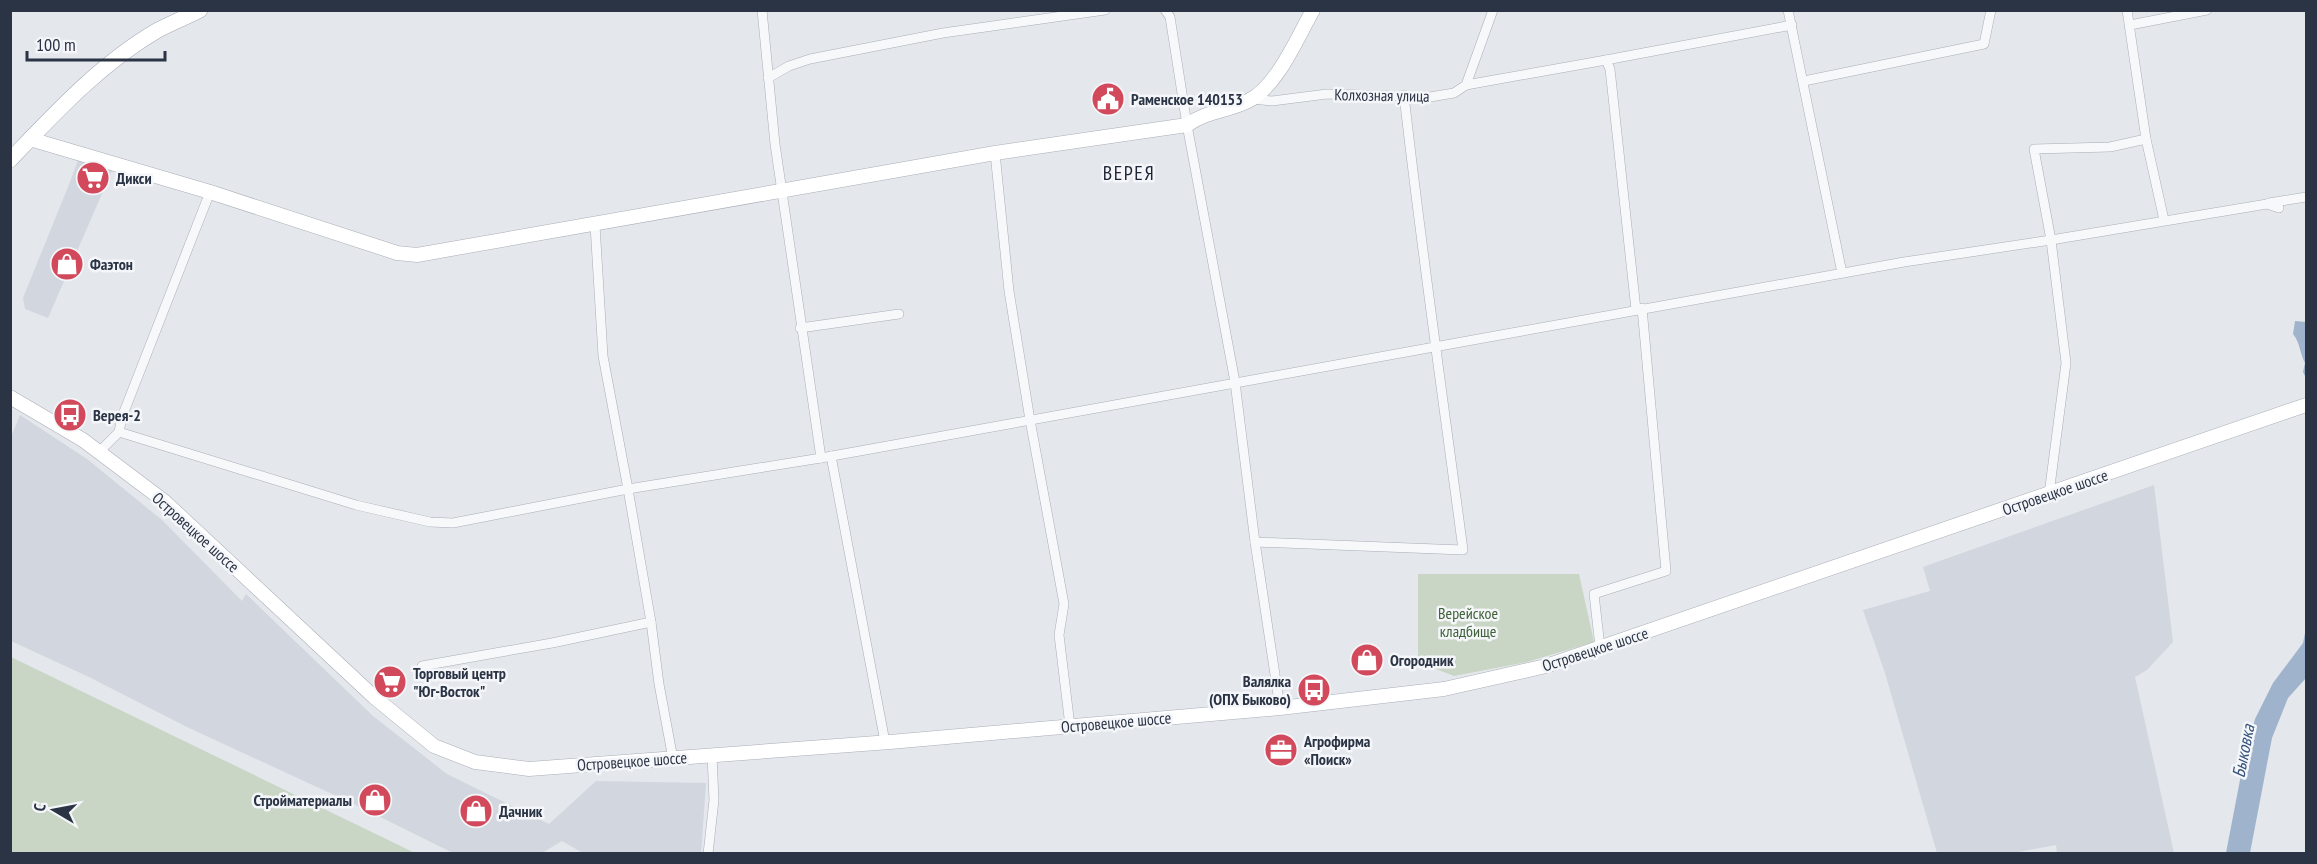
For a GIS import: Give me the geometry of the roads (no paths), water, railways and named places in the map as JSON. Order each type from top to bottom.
[{"type":"main road","points":[[10,160],[68,100],[112,63],[158,30],[200,10]]},
{"type":"main road","points":[[30,139],[210,192],[397,253],[417,255],[995,153],[1187,125],[1206,114],[1252,99],[1272,81],[1313,10]]},
{"type":"main road","name":"Островецкое шоссе","points":[[10,397],[47,417],[99,452],[164,501],[374,696],[434,746],[475,762],[529,769],[885,742],[1280,708],[1444,689],[1546,666],[2307,405]]},
{"type":"street","points":[[762,10],[782,191],[800,328],[819,433],[820,458]]},
{"type":"street","points":[[768,78],[789,66],[832,55],[943,33],[1105,10]]},
{"type":"street","points":[[1165,10],[1170,17],[1187,125],[1235,382],[1255,542],[1280,708]]},
{"type":"street","points":[[1466,85],[1493,10]]},
{"type":"street","points":[[1788,10],[1842,273]]},
{"type":"street","points":[[1804,81],[1984,44],[1991,10]]},
{"type":"street","points":[[2127,10],[2146,139],[2164,219]]},
{"type":"street","points":[[2130,25],[2207,10]]},
{"type":"street","name":"Колхозная улица","points":[[1252,99],[1272,101],[1327,94],[1444,96],[1462,90],[1466,85],[1792,25]]},
{"type":"street","points":[[1600,647],[1594,594],[1666,571],[1639,309],[1610,69],[1606,60]]},
{"type":"street","points":[[1255,542],[1463,550],[1437,345],[1420,241],[1404,95]]},
{"type":"street","points":[[2049,494],[2066,363],[2051,240],[2034,149],[2110,147],[2146,139]]},
{"type":"street","points":[[995,153],[1009,291],[1064,604],[1059,635],[1070,726]]},
{"type":"street","points":[[99,452],[119,432],[122,417],[210,192]]},
{"type":"street","points":[[119,432],[356,505],[430,522],[453,523],[628,489],[820,458],[1904,262],[2307,197]]},
{"type":"street","points":[[2266,204],[2279,208]]},
{"type":"street","points":[[595,225],[603,356],[628,489],[673,759]]},
{"type":"street","points":[[800,328],[899,314]]},
{"type":"street","points":[[831,456],[885,742]]},
{"type":"street","points":[[422,666],[552,643],[651,622]]},
{"type":"street","points":[[708,854],[714,800],[712,755]]},
{"type":"water","points":[[2295,321],[2306,322],[2306,378],[2303,372],[2305,363],[2293,334]]},
{"type":"water","points":[[2306,628],[2306,678],[2288,698],[2272,738],[2250,853],[2226,853],[2244,759],[2255,719],[2273,683],[2303,643]]},
{"type":"place","name":"Раменское 140153","points":[[1108,99]]},
{"type":"place","name":"Дикси","points":[[93,178]]},
{"type":"place","name":"Фаэтон","points":[[67,264]]},
{"type":"place","name":"Верея-2","points":[[70,415]]},
{"type":"place","name":"Огородник","points":[[1367,660]]},
{"type":"place","name":"Торговый центр \"Юг-Восток\"","points":[[390,682]]},
{"type":"place","name":"Валялка (ОПХ Быково)","points":[[1314,690]]},
{"type":"place","name":"Агрофирма «Поиск»","points":[[1281,750]]},
{"type":"place","name":"Стройматериалы","points":[[375,800]]},
{"type":"place","name":"Дачник","points":[[476,811]]},
{"type":"district","name":"ВЕРЕЯ","points":[[1129,173]]},
{"type":"park label","name":"Верейское кладбище","points":[[1468,622]]},
{"type":"water label","name":"Быковка","points":[[2243,751]]}]
